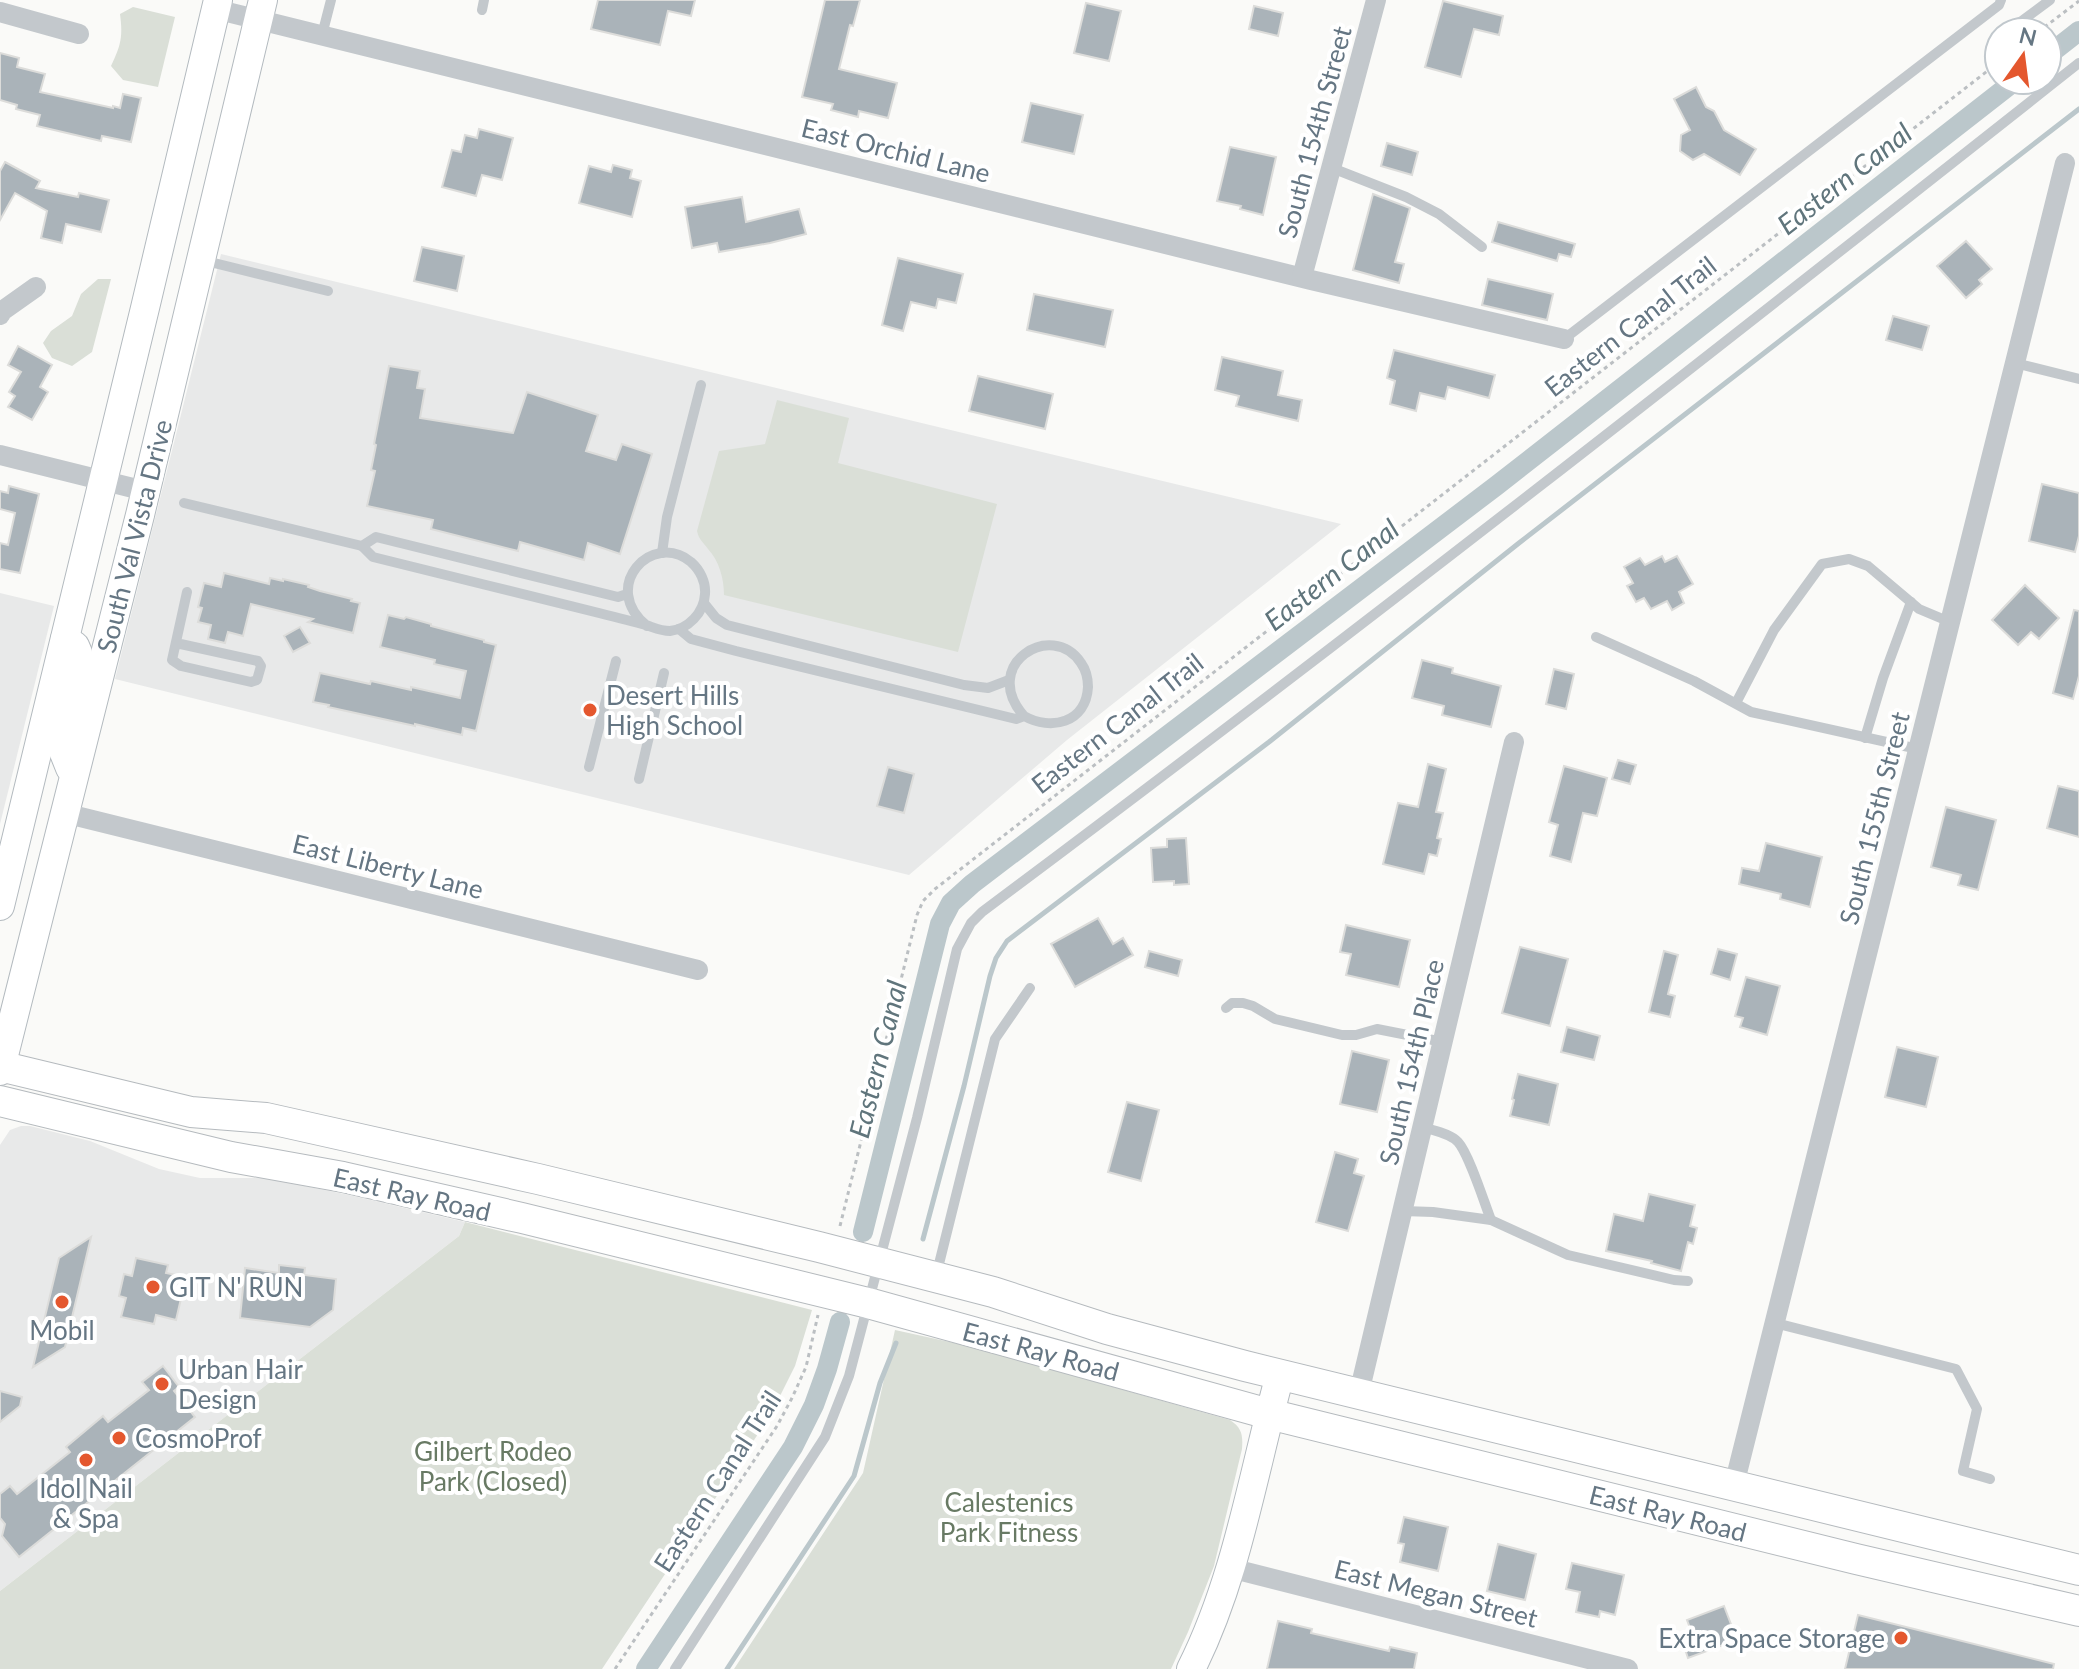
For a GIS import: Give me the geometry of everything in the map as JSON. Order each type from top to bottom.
[{"type":"main road","name":"South Val Vista Drive","points":[[0,906],[216,4]]},
{"type":"main road","name":"South Val Vista Drive","points":[[0,1068],[145,491],[260,10]]},
{"type":"main road","points":[[64,638],[75,646],[78,653],[62,748],[74,777]]},
{"type":"main road","name":"East Ray Road","points":[[0,1068],[191,1112],[266,1118],[538,1179],[993,1292],[1107,1329],[1280,1375],[2079,1570]]},
{"type":"main road","name":"East Ray Road","points":[[0,1101],[231,1157],[343,1177],[522,1218],[868,1303],[1269,1414],[2079,1611]]},
{"type":"main road","points":[[401,1191],[417,1178],[431,1174],[500,1189],[538,1179]]},
{"type":"main road","points":[[1191,1669],[1214,1621],[1280,1375]]},
{"type":"main road","points":[[1585,1492],[1618,1481],[1691,1496],[1721,1495],[1734,1485]]},
{"type":"street","name":"South 154th Street","points":[[1302,277],[1376,0]]},
{"type":"street","name":"East Orchid Lane","points":[[216,4],[260,10],[322,35],[1564,339]]},
{"type":"street","points":[[0,12],[79,34]]},
{"type":"street","name":"South 155th Street","points":[[1734,1485],[2065,163]]},
{"type":"street","points":[[0,315],[36,287]]},
{"type":"street","points":[[0,455],[145,491]]},
{"type":"street","name":"South 154th Place","points":[[1359,1393],[1514,742]]},
{"type":"street","name":"East Liberty Lane","points":[[64,813],[698,970]]},
{"type":"street","name":"East Megan Street","points":[[1230,1568],[1628,1669]]},
{"type":"lane","points":[[322,35],[331,0]]},
{"type":"lane","points":[[1564,339],[1999,5],[2001,0]]},
{"type":"lane","points":[[2028,16],[2050,0]]},
{"type":"lane","points":[[675,1669],[825,1437],[849,1376],[917,1118],[957,949],[971,923],[1831,260],[2079,63]]},
{"type":"lane","points":[[1332,168],[1406,197],[1439,214],[1482,247]]},
{"type":"lane","points":[[199,260],[328,291]]},
{"type":"lane","points":[[2015,363],[2079,379]]},
{"type":"lane","points":[[662,553],[667,517],[701,385]]},
{"type":"lane","points":[[184,503],[362,546],[373,557],[657,630],[679,629],[690,623],[704,603],[706,593],[700,572],[684,557],[662,553],[637,567],[628,584],[627,594],[630,607],[647,626]]},
{"type":"lane","points":[[362,546],[376,537],[618,597],[627,594]]},
{"type":"lane","points":[[1736,703],[1774,630],[1822,564],[1849,559],[1868,566],[1919,609],[1950,622]]},
{"type":"lane","points":[[176,643],[258,661],[261,666],[257,680],[251,682],[181,666],[172,660],[187,592]]},
{"type":"lane","points":[[1865,738],[1911,602]]},
{"type":"lane","points":[[704,603],[716,618],[727,625],[964,685],[988,688],[1009,680]]},
{"type":"lane","points":[[679,629],[691,639],[736,651],[1016,719],[1024,716]]},
{"type":"lane","points":[[1596,637],[1694,681],[1751,712],[1918,749]]},
{"type":"lane","points":[[1055,646],[1077,657],[1088,680],[1083,705],[1063,722],[1049,725],[1036,723],[1024,716],[1015,706],[1009,680],[1013,667],[1021,657],[1031,649],[1055,646]]},
{"type":"lane","points":[[589,767],[616,661]]},
{"type":"lane","points":[[639,779],[664,673]]},
{"type":"lane","points":[[935,1277],[995,1039],[1030,988]]},
{"type":"lane","points":[[1226,1008],[1232,1003],[1243,1003],[1275,1019],[1342,1035],[1377,1029],[1443,1042]]},
{"type":"lane","points":[[1423,1127],[1458,1142],[1491,1220]]},
{"type":"lane","points":[[1403,1211],[1491,1220],[1568,1255],[1688,1281]]},
{"type":"lane","points":[[1775,1323],[1956,1369],[1977,1409],[1963,1471],[1990,1479]]},
{"type":"path","points":[[2059,16],[2079,1]]},
{"type":"path","name":"Eastern Canal Trail","points":[[834,1251],[923,901],[1983,74]]},
{"type":"path","name":"Eastern Canal Trail","points":[[615,1669],[777,1426],[806,1367],[824,1293]]},
{"type":"shaded area","points":[[221,254],[1341,524],[1067,740],[909,875],[115,679]]},
{"type":"shaded area","points":[[0,593],[54,606],[0,824]]},
{"type":"shaded area","points":[[21,1126],[90,1141],[159,1169],[200,1178],[265,1178],[465,1222],[459,1236],[0,1591],[0,1145],[10,1130]]},
{"type":"green space","points":[[133,7],[175,17],[158,87],[123,80],[111,66],[120,41],[120,14]]},
{"type":"green space","points":[[98,279],[111,279],[92,352],[72,366],[52,358],[43,343],[51,331],[72,316],[81,294]]},
{"type":"green space","points":[[777,400],[849,418],[838,463],[997,504],[958,652],[724,595],[718,564],[697,531],[719,451],[765,444]]},
{"type":"green space","name":"Gilbert Rodeo Park (Closed)","points":[[465,1222],[812,1310],[795,1366],[770,1416],[602,1669],[0,1669],[0,1591],[459,1236]]},
{"type":"green space","name":"Calestenics Park Fitness","points":[[895,1330],[968,1346],[1230,1420],[1237,1426],[1242,1436],[1242,1449],[1214,1566],[1171,1669],[734,1669],[863,1473]]},
{"type":"building","points":[[598,0],[695,0],[691,16],[668,11],[660,45],[591,29]]},
{"type":"building","points":[[825,0],[860,0],[839,69],[897,83],[888,118],[859,111],[858,117],[831,110],[833,104],[802,97]]},
{"type":"building","points":[[1443,1],[1503,16],[1499,35],[1474,29],[1461,77],[1425,67]]},
{"type":"building","points":[[1086,3],[1121,11],[1109,61],[1074,53]]},
{"type":"building","points":[[1254,6],[1283,13],[1278,36],[1249,29]]},
{"type":"building","points":[[0,53],[19,58],[17,67],[45,74],[40,92],[113,108],[120,108],[123,94],[141,98],[131,142],[102,136],[101,141],[37,126],[40,115],[16,109],[17,105],[0,100]]},
{"type":"building","points":[[1696,87],[1706,107],[1714,111],[1724,130],[1756,149],[1740,175],[1704,154],[1693,160],[1680,151],[1681,135],[1690,130],[1674,99]]},
{"type":"building","points":[[1031,103],[1083,115],[1074,154],[1022,142]]},
{"type":"building","points":[[479,129],[513,138],[502,180],[482,175],[476,196],[442,187],[452,150],[461,152],[465,135],[477,138]]},
{"type":"building","points":[[1387,143],[1418,152],[1412,175],[1381,166]]},
{"type":"building","points":[[1230,147],[1276,157],[1263,215],[1217,201]]},
{"type":"building","points":[[5,162],[40,181],[36,188],[109,200],[101,232],[66,224],[62,243],[41,238],[47,211],[15,193],[0,220],[0,171]]},
{"type":"building","points":[[613,165],[632,170],[630,178],[641,181],[632,217],[579,203],[589,166],[611,172]]},
{"type":"building","points":[[1373,194],[1410,208],[1395,262],[1404,264],[1399,283],[1353,270]]},
{"type":"building","points":[[742,197],[746,222],[799,209],[806,234],[719,252],[717,243],[692,248],[685,207]]},
{"type":"building","points":[[1498,222],[1575,244],[1571,257],[1559,254],[1557,261],[1492,242]]},
{"type":"building","points":[[1966,241],[1992,269],[1979,280],[1982,284],[1966,298],[1937,266]]},
{"type":"building","points":[[422,247],[464,256],[457,291],[414,281]]},
{"type":"building","points":[[898,258],[963,274],[956,303],[938,299],[936,308],[911,302],[903,331],[882,325]]},
{"type":"building","points":[[1488,279],[1553,294],[1547,320],[1482,305]]},
{"type":"building","points":[[1034,294],[1113,310],[1105,347],[1027,330]]},
{"type":"building","points":[[1893,316],[1929,326],[1922,350],[1886,340]]},
{"type":"building","points":[[18,346],[52,365],[40,387],[48,392],[32,420],[8,407],[15,396],[9,392],[21,372],[8,365]]},
{"type":"building","points":[[1394,350],[1495,375],[1489,398],[1448,387],[1445,399],[1420,393],[1416,411],[1390,404],[1395,381],[1387,378]]},
{"type":"building","points":[[1222,357],[1283,371],[1278,395],[1302,400],[1298,421],[1236,406],[1239,396],[1215,390]]},
{"type":"building","points":[[389,366],[420,371],[417,388],[425,389],[420,418],[513,433],[527,392],[598,415],[586,451],[616,460],[622,444],[652,454],[620,554],[588,543],[584,560],[520,542],[518,551],[431,529],[433,520],[367,506],[375,471],[371,470],[374,444]]},
{"type":"building","points":[[978,376],[1053,394],[1045,429],[969,411]]},
{"type":"building","points":[[2042,484],[2079,493],[2079,536],[2075,552],[2029,541]]},
{"type":"building","points":[[9,486],[39,494],[20,573],[0,569],[0,543],[8,545],[15,513],[0,509],[0,491],[8,493]]},
{"type":"building","points":[[1662,556],[1665,562],[1677,556],[1693,584],[1679,592],[1684,603],[1672,610],[1667,601],[1651,609],[1644,598],[1636,602],[1627,586],[1633,583],[1624,567],[1640,558],[1645,565]]},
{"type":"building","points":[[224,573],[269,584],[270,578],[283,579],[352,599],[360,603],[353,633],[308,622],[313,619],[251,604],[243,636],[228,632],[225,643],[208,639],[211,625],[198,622],[202,608],[198,607],[204,583],[221,587]]},
{"type":"building","points":[[2025,585],[2059,618],[2039,639],[2031,632],[2018,645],[1992,620]]},
{"type":"building","points":[[2074,610],[2079,611],[2079,676],[2073,699],[2053,693]]},
{"type":"building","points":[[388,615],[406,617],[496,645],[476,731],[463,728],[462,735],[313,702],[320,673],[460,698],[466,671],[380,647]]},
{"type":"building","points":[[300,627],[310,643],[293,652],[284,636]]},
{"type":"building","points":[[1422,660],[1453,668],[1452,673],[1501,686],[1491,727],[1442,715],[1444,706],[1412,698]]},
{"type":"building","points":[[1554,669],[1574,674],[1566,709],[1546,704]]},
{"type":"building","points":[[1618,760],[1636,765],[1630,784],[1612,779]]},
{"type":"building","points":[[1428,764],[1446,769],[1436,812],[1443,813],[1437,838],[1441,839],[1437,856],[1429,854],[1424,874],[1383,864],[1398,803],[1418,807]]},
{"type":"building","points":[[1564,766],[1607,778],[1597,816],[1583,813],[1571,862],[1550,856],[1558,825],[1549,822]]},
{"type":"building","points":[[888,767],[914,774],[904,813],[877,806]]},
{"type":"building","points":[[2058,786],[2079,791],[2079,837],[2047,828]]},
{"type":"building","points":[[1946,807],[1996,820],[1978,890],[1958,885],[1961,875],[1931,867]]},
{"type":"building","points":[[1186,838],[1189,884],[1153,882],[1151,848],[1167,847],[1167,839]]},
{"type":"building","points":[[1766,843],[1822,857],[1810,907],[1780,899],[1781,894],[1739,884],[1742,868],[1759,871]]},
{"type":"building","points":[[1098,918],[1113,944],[1123,938],[1133,955],[1075,987],[1051,944]]},
{"type":"building","points":[[1346,925],[1410,940],[1399,987],[1346,975],[1351,954],[1340,952]]},
{"type":"building","points":[[1520,947],[1568,959],[1550,1026],[1502,1013]]},
{"type":"building","points":[[1718,949],[1737,954],[1730,980],[1711,974]]},
{"type":"building","points":[[1149,951],[1182,960],[1178,976],[1145,967]]},
{"type":"building","points":[[1664,951],[1678,955],[1668,994],[1675,996],[1670,1017],[1649,1012]]},
{"type":"building","points":[[1746,977],[1780,986],[1767,1035],[1740,1027],[1743,1018],[1735,1016]]},
{"type":"building","points":[[1567,1027],[1600,1036],[1594,1060],[1561,1052]]},
{"type":"building","points":[[1897,1047],[1938,1057],[1926,1107],[1885,1097]]},
{"type":"building","points":[[1352,1051],[1389,1060],[1377,1112],[1340,1104]]},
{"type":"building","points":[[1518,1074],[1558,1084],[1549,1125],[1510,1116]]},
{"type":"building","points":[[1127,1102],[1159,1110],[1141,1181],[1108,1172]]},
{"type":"building","points":[[1335,1152],[1358,1159],[1354,1173],[1364,1176],[1348,1231],[1316,1222]]},
{"type":"building","points":[[1649,1194],[1695,1205],[1690,1226],[1697,1228],[1693,1244],[1688,1242],[1681,1271],[1606,1251],[1614,1214],[1643,1221]]},
{"type":"building","name":"Mobil","points":[[91,1237],[65,1347],[33,1367],[59,1258]]},
{"type":"building","name":"GIT N' RUN","points":[[136,1258],[168,1265],[166,1273],[186,1277],[176,1320],[156,1315],[154,1324],[121,1317],[126,1298],[119,1296],[124,1274],[132,1276]]},
{"type":"building","points":[[279,1265],[305,1268],[304,1275],[336,1279],[333,1310],[310,1327],[240,1318],[245,1268],[279,1273]]},
{"type":"building","points":[[163,1366],[179,1387],[174,1391],[195,1417],[19,1557],[2,1536],[5,1524],[0,1518],[0,1494],[10,1486],[17,1494],[70,1452],[66,1447],[103,1416],[108,1422],[149,1390],[142,1382]]},
{"type":"building","points":[[0,1391],[22,1397],[20,1406],[0,1422]]},
{"type":"building","points":[[1404,1517],[1448,1527],[1438,1571],[1400,1562],[1404,1544],[1398,1543]]},
{"type":"building","points":[[1498,1544],[1536,1554],[1525,1600],[1487,1591]]},
{"type":"building","points":[[1572,1563],[1624,1575],[1615,1615],[1600,1611],[1599,1617],[1576,1612],[1580,1592],[1566,1589]]},
{"type":"building","points":[[1724,1606],[1737,1640],[1688,1658],[1682,1640],[1693,1636],[1687,1620]]},
{"type":"building","name":"Extra Space Storage","points":[[1858,1615],[2054,1664],[2053,1669],[1845,1669]]},
{"type":"building","points":[[1278,1621],[1312,1629],[1311,1633],[1389,1651],[1390,1647],[1417,1653],[1414,1669],[1267,1669]]},
{"type":"waterway","name":"Eastern Canal","points":[[2063,44],[2079,31]]},
{"type":"waterway","name":"Eastern Canal","points":[[863,1232],[940,924],[951,903],[1496,486],[1996,96]]},
{"type":"waterway","points":[[923,1239],[990,976],[996,958],[1007,941],[1269,742],[1519,543],[2079,109]]},
{"type":"waterway","name":"Eastern Canal","points":[[646,1669],[793,1447],[814,1405],[840,1322]]},
{"type":"waterway","points":[[727,1669],[854,1476],[880,1383],[896,1343]]},
{"type":"place","name":"Desert Hills High School","points":[[590,710]]},
{"type":"place","name":"GIT N' RUN","points":[[153,1287]]},
{"type":"place","name":"Mobil","points":[[62,1302]]},
{"type":"place","name":"Urban Hair Design","points":[[162,1384]]},
{"type":"place","name":"CosmoProf","points":[[119,1438]]},
{"type":"place","name":"Idol Nail & Spa","points":[[86,1460]]},
{"type":"place","name":"Extra Space Storage","points":[[1901,1638]]}]
